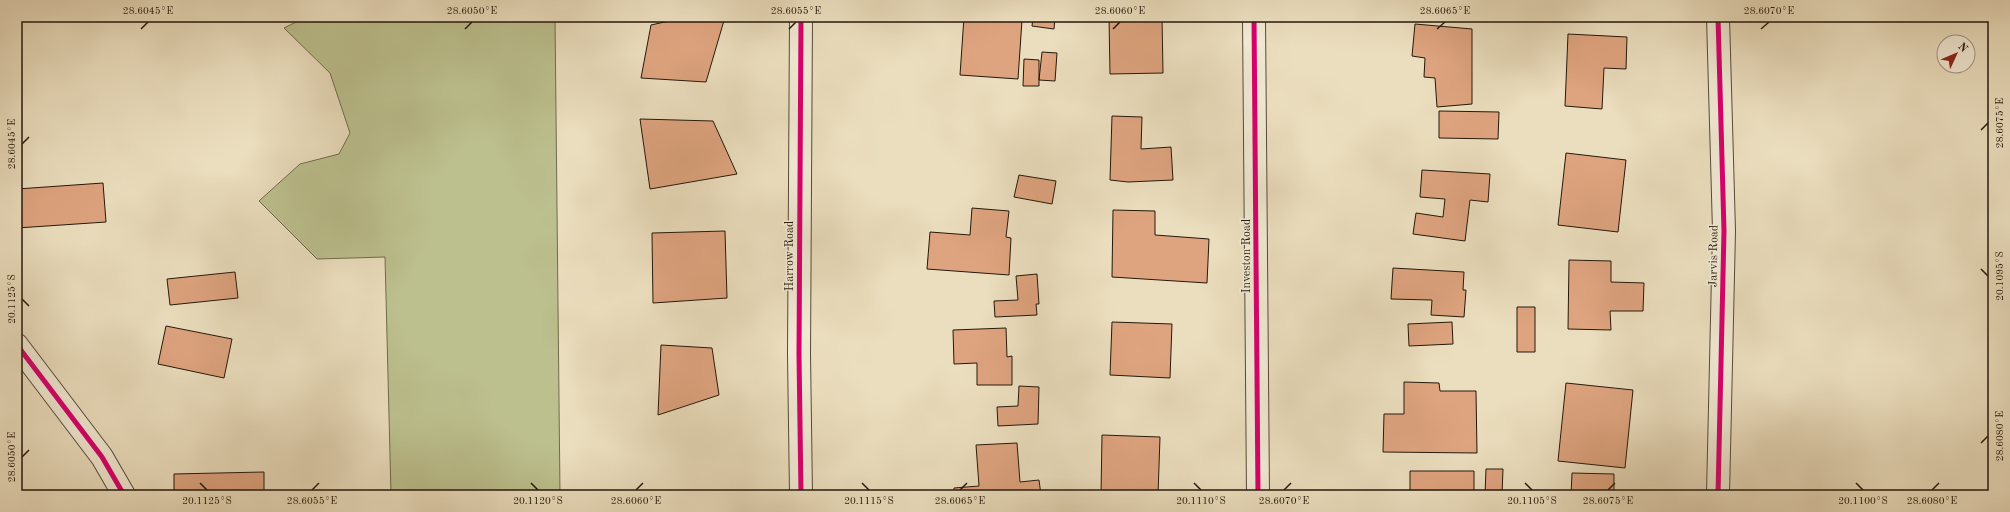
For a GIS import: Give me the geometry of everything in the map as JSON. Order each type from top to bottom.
[{"type":"street","name":"Harrow Road","points":[[801,17],[799,346],[801,495]]},
{"type":"street","name":"Investon Road","points":[[1254,17],[1258,495]]},
{"type":"street","name":"Jarvis Road","points":[[1718,17],[1724,231],[1718,495]]},
{"type":"street","points":[[17,345],[102,457],[124,495]]},
{"type":"green space","points":[[306,17],[555,17],[560,495],[391,495],[385,257],[317,259],[259,201],[300,164],[339,154],[350,133],[330,73],[284,28]]},
{"type":"building","points":[[687,17],[725,17],[706,82],[641,78],[651,25]]},
{"type":"building","points":[[964,17],[1022,20],[1018,79],[960,75]]},
{"type":"building","points":[[1033,17],[1055,17],[1054,29],[1032,26]]},
{"type":"building","points":[[1109,17],[1162,17],[1163,73],[1110,74]]},
{"type":"building","points":[[1415,24],[1472,29],[1472,104],[1437,107],[1435,78],[1424,77],[1425,58],[1412,56]]},
{"type":"building","points":[[1568,34],[1627,37],[1626,69],[1604,68],[1602,109],[1565,106]]},
{"type":"building","points":[[1042,52],[1057,53],[1055,81],[1039,80]]},
{"type":"building","points":[[1024,59],[1039,60],[1039,86],[1023,86]]},
{"type":"building","points":[[1439,111],[1499,112],[1498,139],[1439,138]]},
{"type":"building","points":[[1112,116],[1142,117],[1141,149],[1171,147],[1173,180],[1128,182],[1110,180]]},
{"type":"building","points":[[640,119],[713,121],[737,174],[650,189]]},
{"type":"building","points":[[1566,153],[1626,160],[1618,232],[1558,225]]},
{"type":"building","points":[[1422,170],[1490,174],[1488,202],[1470,200],[1465,241],[1413,234],[1416,213],[1443,217],[1445,199],[1420,197]]},
{"type":"building","points":[[1019,175],[1056,181],[1052,204],[1014,197]]},
{"type":"building","points":[[103,183],[106,222],[17,228],[17,189]]},
{"type":"building","points":[[972,208],[1009,211],[1006,237],[1011,238],[1009,275],[927,269],[930,232],[970,235]]},
{"type":"building","points":[[1113,210],[1155,211],[1155,235],[1209,239],[1207,283],[1112,277]]},
{"type":"building","points":[[725,231],[727,298],[653,303],[652,233]]},
{"type":"building","points":[[1569,260],[1611,261],[1611,282],[1644,283],[1643,311],[1610,311],[1611,330],[1568,329]]},
{"type":"building","points":[[1393,268],[1464,272],[1463,290],[1466,290],[1464,317],[1431,315],[1432,300],[1391,299]]},
{"type":"building","points":[[235,272],[238,298],[170,305],[167,279]]},
{"type":"building","points":[[1037,274],[1039,304],[1036,304],[1037,315],[995,317],[994,301],[1018,300],[1016,276]]},
{"type":"building","points":[[1517,307],[1535,307],[1535,352],[1517,352]]},
{"type":"building","points":[[1112,322],[1172,324],[1170,378],[1110,375]]},
{"type":"building","points":[[1452,322],[1453,344],[1409,346],[1408,324]]},
{"type":"building","points":[[166,326],[232,339],[224,378],[158,364]]},
{"type":"building","points":[[1006,328],[1007,357],[1012,356],[1012,385],[977,385],[977,363],[954,364],[953,330]]},
{"type":"building","points":[[661,345],[712,348],[719,395],[658,415]]},
{"type":"building","points":[[1404,382],[1439,383],[1440,391],[1476,391],[1477,453],[1383,452],[1384,414],[1404,414]]},
{"type":"building","points":[[1566,383],[1633,390],[1625,468],[1558,461]]},
{"type":"building","points":[[1019,386],[1039,387],[1038,424],[998,426],[997,407],[1018,406]]},
{"type":"building","points":[[1102,435],[1160,437],[1158,495],[1101,495]]},
{"type":"building","points":[[1017,443],[1020,482],[1039,480],[1041,495],[954,495],[954,488],[979,486],[976,445]]},
{"type":"building","points":[[1486,469],[1503,469],[1502,495],[1485,495]]},
{"type":"building","points":[[1410,471],[1474,471],[1474,495],[1410,495]]},
{"type":"building","points":[[264,472],[264,495],[174,495],[174,474]]},
{"type":"building","points":[[1572,473],[1614,474],[1614,495],[1571,495]]},
{"type":"cycle path","points":[[801,17],[799,354],[801,495]]},
{"type":"cycle path","points":[[1254,17],[1258,495]]},
{"type":"cycle path","points":[[1718,17],[1724,231],[1718,495]]},
{"type":"cycle path","points":[[17,345],[102,457],[124,495]]}]
